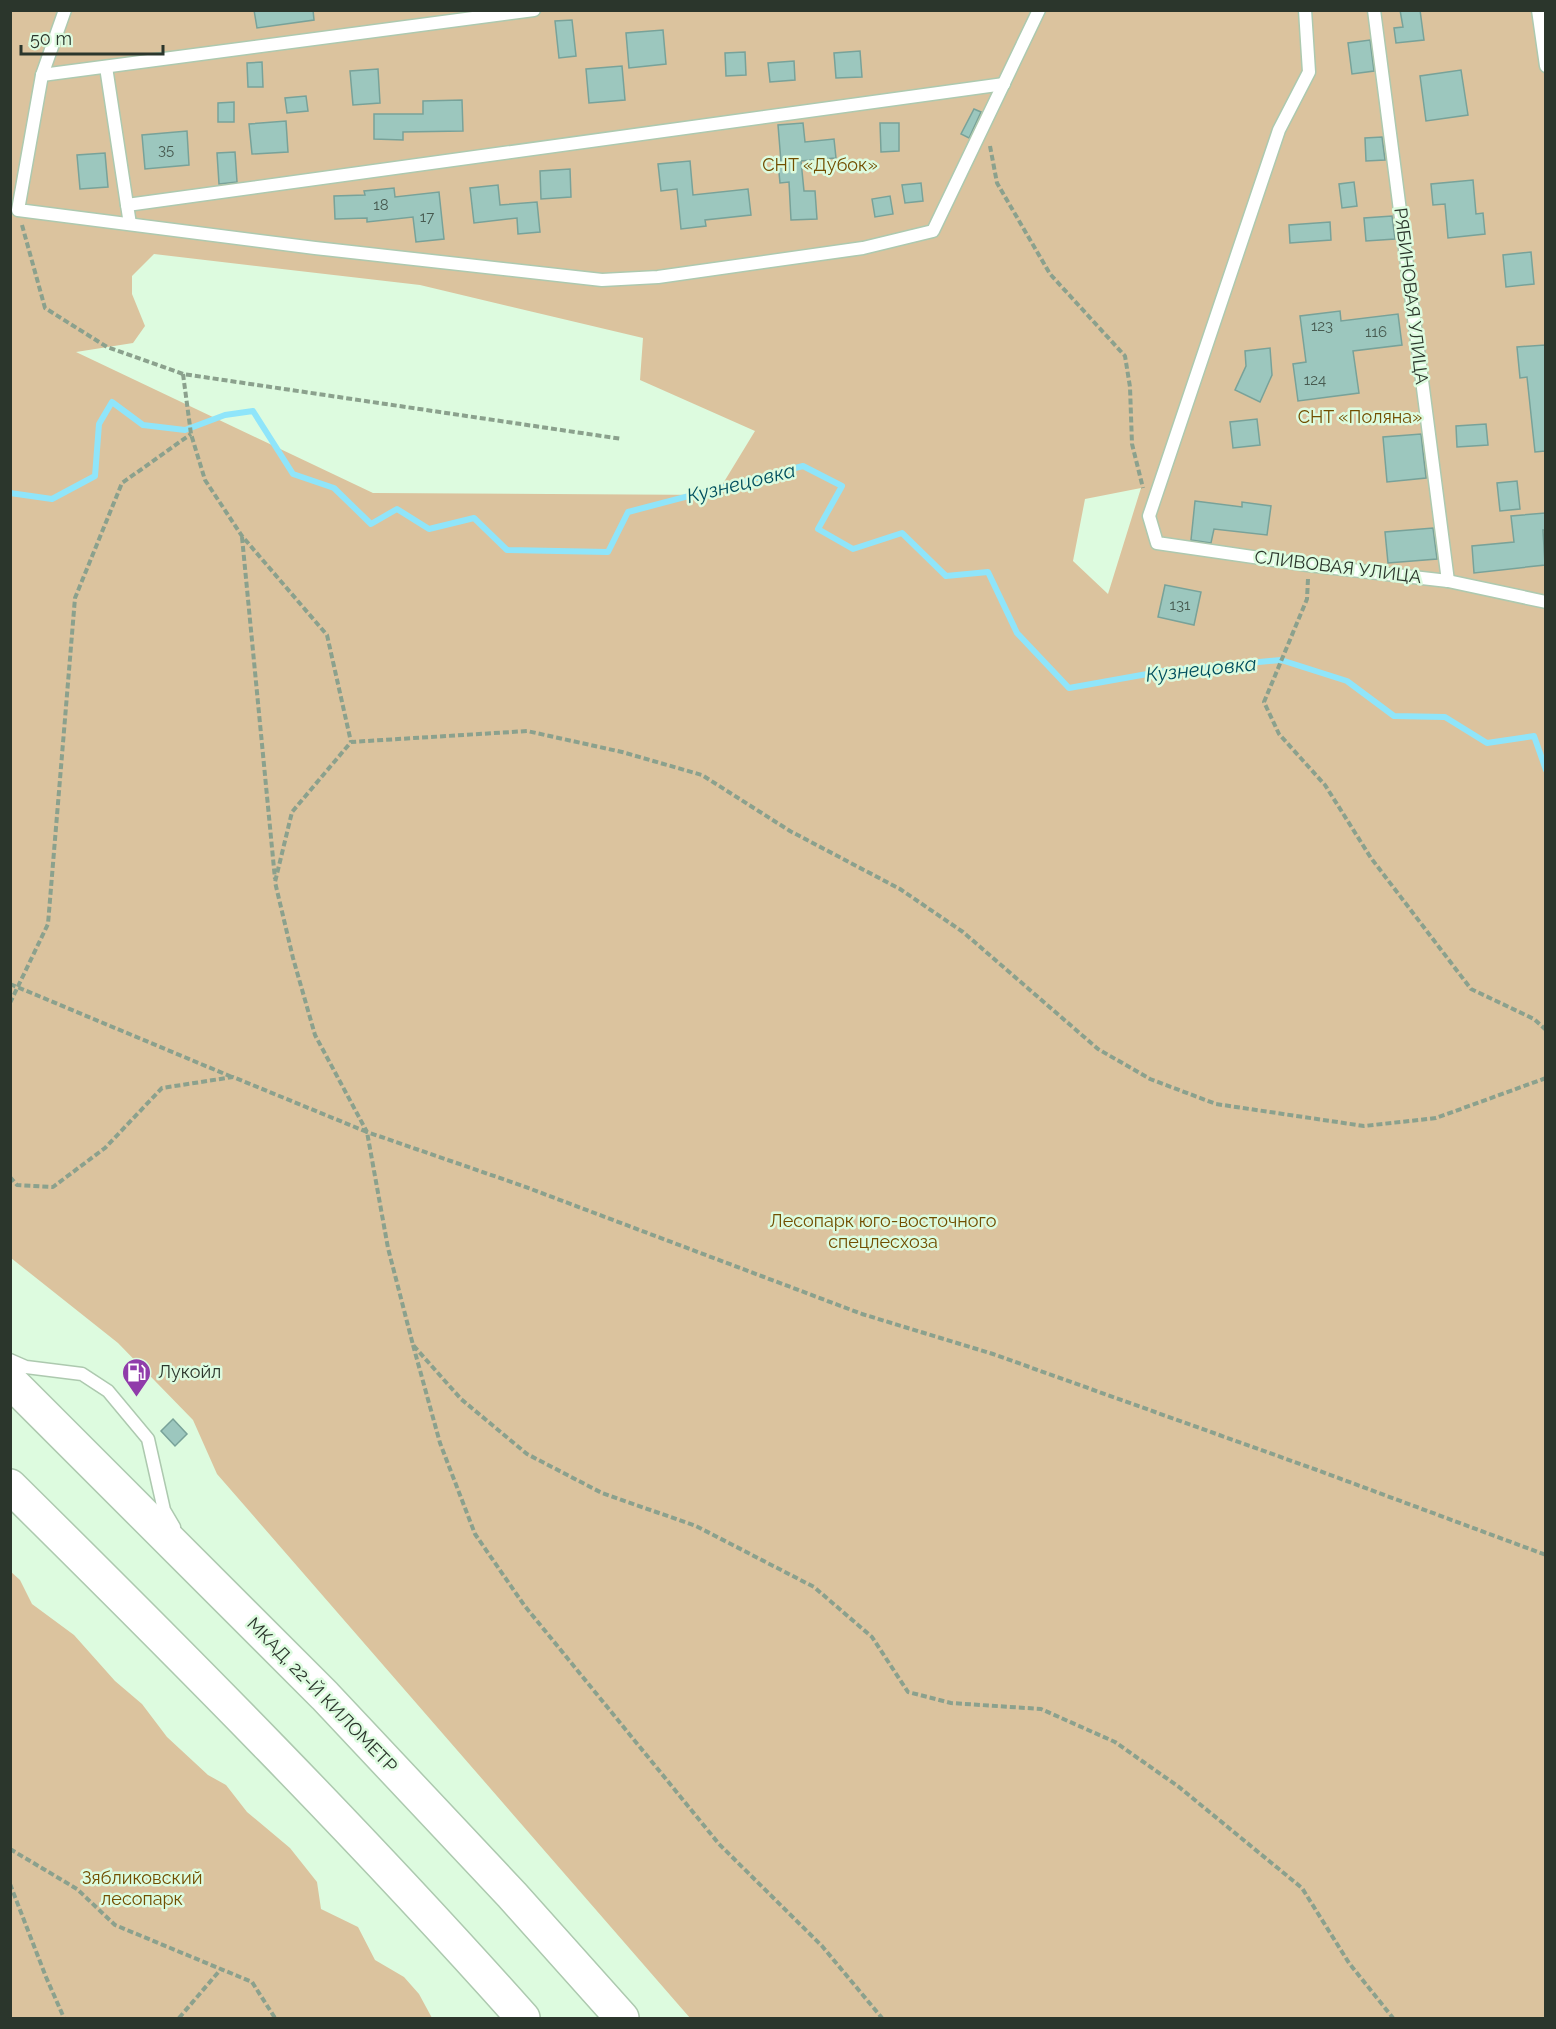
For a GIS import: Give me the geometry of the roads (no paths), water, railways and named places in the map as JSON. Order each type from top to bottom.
[{"type":"highway","name":"МКАД, 22-Й КИЛОМЕТР","points":[[10,1381],[325,1696],[512,1895],[622,2019]]},
{"type":"highway","points":[[10,1486],[22,1504],[272,1748],[458,1945],[523,2019]]},
{"type":"lane","points":[[65,10],[42,75],[18,210],[327,249],[602,280],[658,277],[863,248],[933,231],[1040,10]]},
{"type":"lane","points":[[42,75],[534,10]]},
{"type":"lane","name":"СЛИВОВАЯ УЛИЦА","points":[[1305,10],[1309,72],[1279,130],[1149,516],[1157,543],[1308,565],[1448,581],[1545,602]]},
{"type":"lane","name":"РЯБИНОВАЯ УЛИЦА","points":[[1374,10],[1448,581]]},
{"type":"lane","points":[[1538,10],[1545,66]]},
{"type":"lane","points":[[106,67],[130,224]]},
{"type":"lane","points":[[127,205],[1004,84]]},
{"type":"lane","points":[[10,1360],[26,1367],[82,1374],[108,1391],[148,1439],[164,1510],[203,1573]]},
{"type":"waterway","name":"Кузнецовка","points":[[10,493],[52,499],[95,476],[99,424],[112,402],[143,425],[185,430],[225,415],[253,411],[293,474],[334,488],[371,524],[397,509],[429,529],[474,518],[507,550],[608,552],[628,512],[803,466],[842,486],[818,529],[853,549],[902,533],[946,576],[988,572],[1017,633],[1069,688],[1164,671],[1281,660],[1347,681],[1394,716],[1445,717],[1487,743],[1534,736],[1546,770]]},
{"type":"place","name":"Лукойл","points":[[137,1398]]},
{"type":"park label","name":"СНТ «Дубок»","points":[[820,165]]},
{"type":"park label","name":"СНТ «Поляна»","points":[[1360,417]]},
{"type":"park label","name":"Лесопарк юго-восточного спецлесхоза","points":[[883,1231]]},
{"type":"park label","name":"Зябликовский лесопарк","points":[[142,1888]]}]
